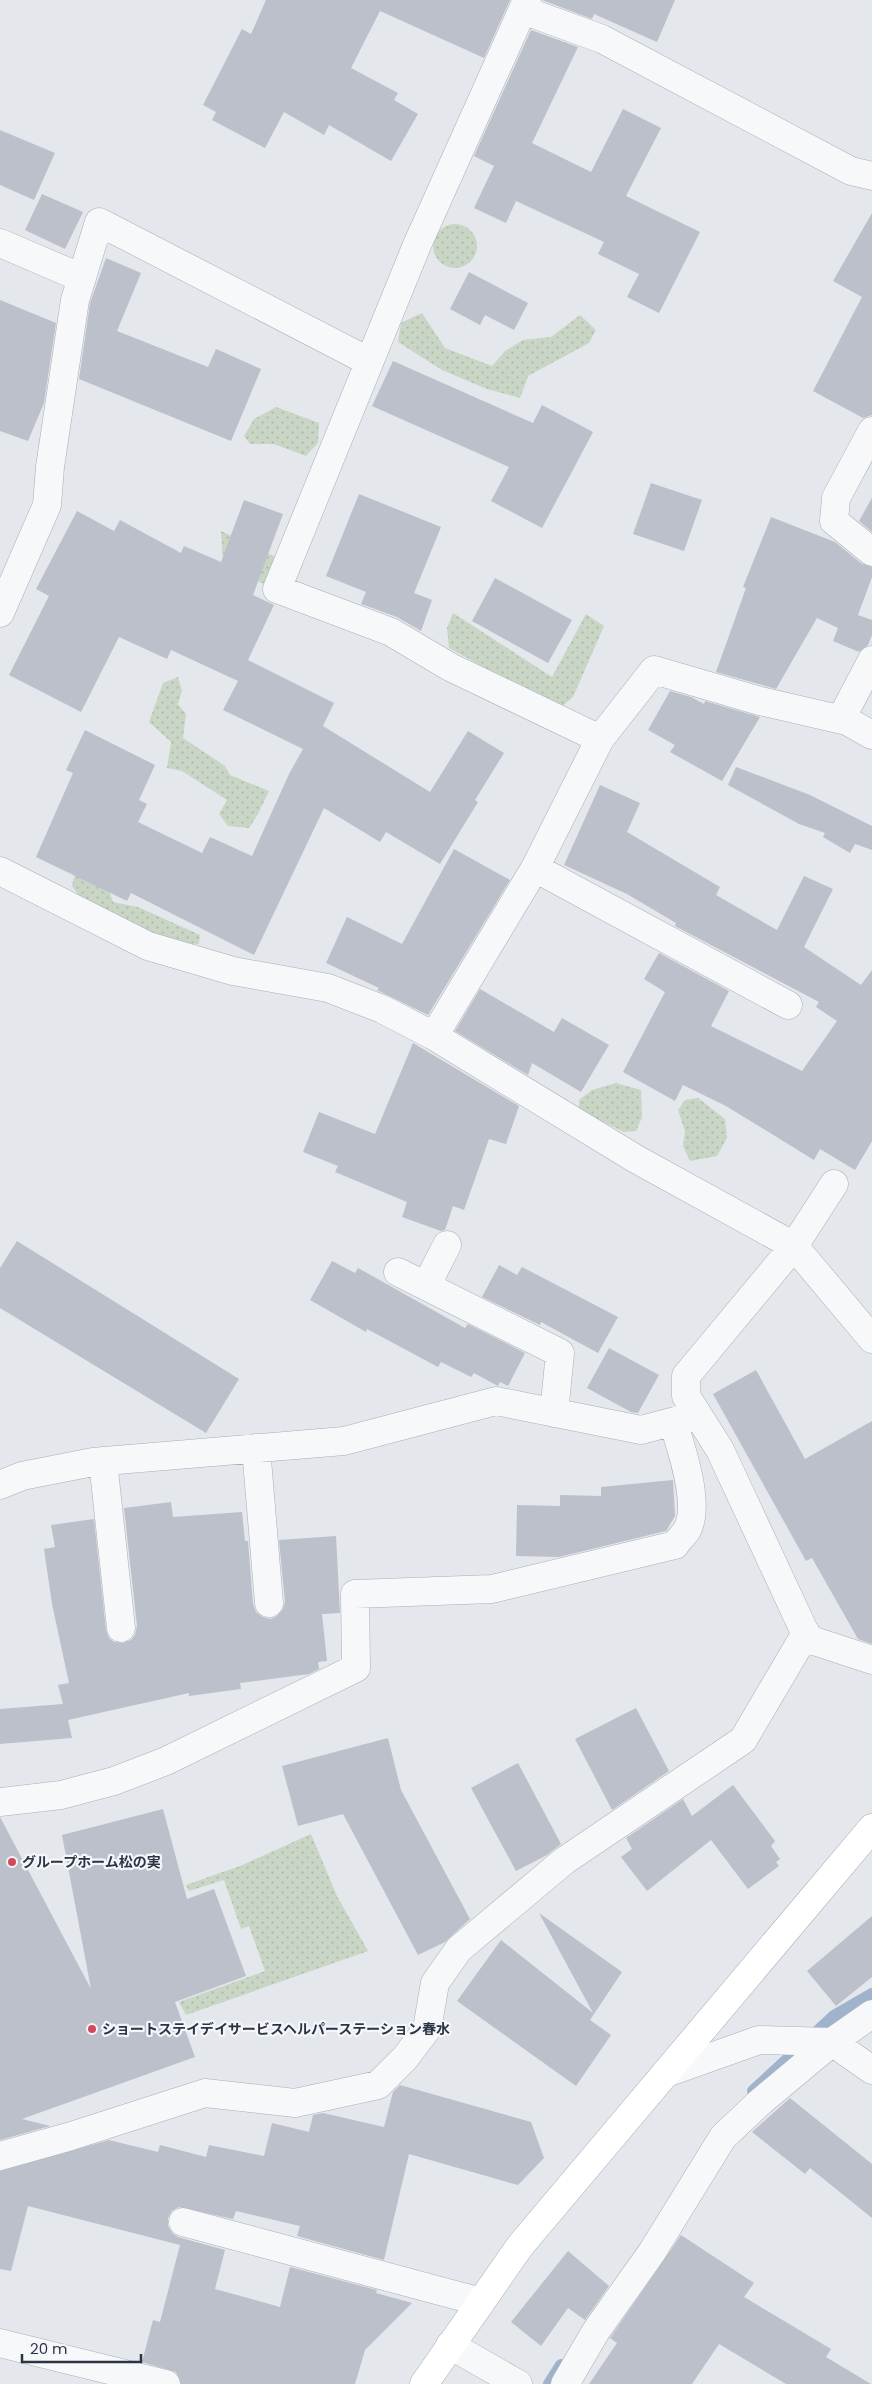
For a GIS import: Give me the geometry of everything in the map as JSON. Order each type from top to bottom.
[{"type":"street","points":[[600,739],[450,667],[390,632],[278,589],[368,362],[417,245],[525,5],[602,39],[851,171],[872,176]]},
{"type":"street","points":[[0,614],[46,505],[75,300],[99,222],[368,362]]},
{"type":"street","points":[[0,243],[82,278]]},
{"type":"street","points":[[872,431],[836,498],[834,521],[872,552]]},
{"type":"street","points":[[841,719],[872,660]]},
{"type":"street","points":[[434,1036],[535,868],[600,739],[654,670],[760,701],[841,719],[872,735]]},
{"type":"street","points":[[535,868],[788,1005]]},
{"type":"street","points":[[0,871],[148,946],[232,971],[328,988],[382,1009],[434,1036],[636,1159],[794,1246],[872,1339]]},
{"type":"street","points":[[0,1802],[62,1795],[114,1781],[166,1760],[356,1668],[355,1594],[492,1589],[674,1545],[688,1528],[691,1508],[685,1419],[686,1376],[794,1246],[834,1184]]},
{"type":"street","points":[[426,1286],[447,1245]]},
{"type":"street","points":[[398,1272],[560,1353],[554,1413]]},
{"type":"street","points":[[0,1485],[22,1476],[104,1461],[344,1440],[496,1401],[642,1430],[685,1419]]},
{"type":"street","points":[[685,1419],[720,1450],[808,1639],[872,1660]]},
{"type":"street","points":[[256,1448],[269,1603]]},
{"type":"street","points":[[104,1461],[121,1628]]},
{"type":"street","points":[[0,2156],[68,2137],[205,2093],[295,2103],[378,2085],[405,2058],[427,2029],[435,1983],[459,1949],[564,1861],[743,1740],[806,1633]]},
{"type":"street","points":[[424,2384],[520,2246],[872,1828]]},
{"type":"street","points":[[565,2384],[596,2331],[652,2252],[723,2137],[759,2103],[832,2042],[872,2014]]},
{"type":"street","points":[[666,2073],[758,2040],[832,2042],[872,2070]]},
{"type":"street","points":[[183,2222],[481,2302]]},
{"type":"street","points":[[0,2342],[166,2384]]},
{"type":"street","points":[[450,2345],[517,2384]]},
{"type":"green space","points":[[455,224],[467,228],[473,234],[477,246],[473,258],[467,264],[455,268],[443,264],[437,258],[433,246],[437,234],[443,228]]},
{"type":"green space","points":[[422,313],[445,348],[492,366],[505,351],[523,340],[551,337],[580,315],[596,330],[589,343],[528,376],[520,398],[487,389],[442,370],[398,342],[401,323]]},
{"type":"green space","points":[[276,407],[319,423],[318,443],[306,456],[274,444],[250,444],[244,436],[254,419]]},
{"type":"green space","points":[[221,531],[278,558],[270,586],[242,575],[223,558]]},
{"type":"green space","points":[[453,613],[552,677],[586,614],[604,626],[573,697],[559,709],[449,648],[447,628]]},
{"type":"green space","points":[[178,677],[182,691],[178,704],[186,714],[183,738],[225,766],[230,775],[269,791],[249,828],[228,826],[219,814],[227,800],[182,771],[167,768],[171,742],[149,722],[163,683]]},
{"type":"green space","points":[[77,865],[106,881],[113,902],[138,907],[200,935],[199,944],[175,943],[82,900],[72,886]]},
{"type":"green space","points":[[616,1083],[641,1090],[642,1117],[636,1131],[624,1132],[579,1110],[579,1100],[592,1090]]},
{"type":"green space","points":[[698,1098],[725,1119],[727,1138],[717,1156],[690,1161],[683,1146],[685,1131],[678,1110],[685,1100]]},
{"type":"green space","points":[[311,1834],[337,1896],[368,1951],[186,2015],[179,2002],[265,1971],[249,1926],[241,1929],[224,1880],[189,1891],[186,1885],[240,1866]]},
{"type":"building","points":[[266,0],[510,0],[484,58],[380,11],[351,68],[398,93],[394,100],[418,114],[391,161],[329,125],[324,135],[284,112],[265,148],[212,120],[216,112],[203,105],[242,29],[251,34]]},
{"type":"building","points":[[542,0],[675,0],[657,42],[594,14],[592,19]]},
{"type":"building","points":[[531,30],[578,47],[532,143],[591,172],[623,109],[661,128],[626,196],[700,232],[659,313],[627,297],[639,274],[598,254],[604,242],[516,201],[506,223],[474,208],[494,166],[474,156]]},
{"type":"building","points":[[0,130],[55,153],[34,200],[0,185]]},
{"type":"building","points":[[42,194],[83,212],[65,249],[25,230]]},
{"type":"building","points":[[872,213],[872,415],[863,418],[813,391],[862,297],[833,281]]},
{"type":"building","points":[[106,258],[141,273],[117,331],[208,367],[216,349],[261,369],[231,441],[79,379],[90,303]]},
{"type":"building","points":[[469,272],[528,303],[514,330],[485,315],[480,325],[450,309]]},
{"type":"building","points":[[0,300],[56,323],[44,403],[28,441],[0,431]]},
{"type":"building","points":[[393,361],[533,423],[542,405],[593,432],[542,528],[491,501],[509,467],[372,406]]},
{"type":"building","points":[[651,483],[702,500],[684,551],[633,534]]},
{"type":"building","points":[[359,494],[441,527],[414,593],[432,600],[421,631],[397,617],[361,604],[366,592],[326,576]]},
{"type":"building","points":[[872,498],[872,532],[859,521]]},
{"type":"building","points":[[244,500],[283,514],[253,595],[274,605],[248,660],[334,703],[323,726],[430,792],[468,731],[504,753],[475,800],[478,802],[440,864],[386,832],[380,842],[324,808],[254,955],[131,893],[127,901],[36,857],[73,773],[66,770],[85,730],[155,765],[139,800],[147,804],[138,822],[202,853],[210,837],[252,856],[289,774],[303,749],[223,710],[238,681],[171,650],[167,659],[119,637],[81,712],[9,675],[49,596],[36,589],[77,511],[114,531],[120,520],[181,553],[184,546],[221,562]]},
{"type":"building","points":[[771,517],[835,542],[862,564],[872,567],[872,577],[858,615],[872,620],[872,635],[868,645],[859,652],[833,641],[838,628],[817,618],[776,689],[716,672],[746,588],[743,587]]},
{"type":"building","points":[[495,578],[572,620],[548,663],[472,621]]},
{"type":"building","points":[[670,691],[691,697],[704,704],[705,701],[760,717],[722,781],[670,752],[675,745],[648,730]]},
{"type":"building","points":[[736,767],[810,795],[872,826],[872,850],[855,844],[850,853],[823,837],[825,833],[799,824],[728,785]]},
{"type":"building","points":[[600,785],[640,803],[627,832],[720,887],[716,895],[777,930],[804,876],[833,889],[804,947],[861,985],[872,970],[872,1141],[855,1170],[820,1149],[814,1160],[726,1106],[683,1085],[675,1101],[623,1072],[665,992],[644,979],[659,953],[729,991],[711,1026],[802,1071],[837,1021],[816,1007],[819,1002],[675,926],[676,923],[627,894],[564,865]]},
{"type":"building","points":[[454,849],[510,880],[428,1015],[377,990],[379,988],[326,963],[347,917],[402,944]]},
{"type":"building","points":[[480,989],[554,1032],[562,1018],[609,1045],[581,1092],[532,1063],[528,1075],[455,1031]]},
{"type":"building","points":[[413,1043],[519,1106],[506,1144],[489,1139],[464,1210],[453,1206],[445,1230],[441,1231],[402,1217],[407,1202],[335,1172],[338,1166],[303,1152],[319,1112],[375,1134]]},
{"type":"building","points":[[17,1241],[239,1379],[206,1433],[0,1308],[0,1268]]},
{"type":"building","points":[[332,1261],[355,1273],[358,1268],[465,1328],[468,1324],[525,1353],[508,1386],[500,1382],[498,1386],[474,1373],[471,1377],[441,1362],[438,1367],[367,1329],[366,1332],[310,1300]]},
{"type":"building","points":[[499,1265],[517,1275],[522,1267],[618,1317],[598,1353],[541,1322],[540,1325],[482,1297]]},
{"type":"building","points":[[609,1348],[659,1375],[638,1413],[631,1412],[587,1388]]},
{"type":"building","points":[[756,1370],[805,1459],[872,1421],[872,1644],[858,1639],[812,1558],[806,1561],[713,1394]]},
{"type":"building","points":[[673,1480],[675,1516],[666,1531],[559,1557],[516,1556],[517,1505],[560,1506],[560,1495],[601,1496],[601,1487]]},
{"type":"building","points":[[171,1502],[173,1517],[242,1512],[245,1541],[248,1541],[253,1604],[256,1612],[270,1619],[277,1616],[283,1609],[285,1602],[279,1540],[336,1536],[340,1613],[322,1614],[327,1661],[318,1662],[319,1669],[309,1674],[240,1683],[241,1689],[189,1696],[189,1693],[68,1720],[72,1738],[0,1744],[0,1709],[63,1704],[58,1685],[69,1683],[52,1604],[44,1549],[55,1547],[51,1525],[94,1519],[106,1630],[109,1638],[114,1642],[123,1643],[131,1640],[135,1635],[137,1626],[124,1508]]},
{"type":"building","points":[[636,1708],[669,1771],[612,1810],[575,1739]]},
{"type":"building","points":[[388,1738],[401,1790],[470,1919],[445,1942],[418,1955],[343,1814],[298,1826],[282,1766]]},
{"type":"building","points":[[518,1763],[561,1844],[547,1855],[516,1871],[471,1788]]},
{"type":"building","points":[[733,1785],[775,1841],[771,1846],[780,1859],[776,1862],[779,1866],[748,1889],[711,1840],[647,1891],[621,1857],[632,1849],[626,1838],[683,1799],[692,1816]]},
{"type":"building","name":"ショートステイデイサービスヘルパーステーション春水","points":[[163,1809],[187,1899],[214,1889],[246,1976],[175,2002],[195,2057],[22,2119],[50,2126],[0,2140],[0,1817],[91,1989],[62,1835]]},
{"type":"building","points":[[539,1913],[622,1972],[590,2020],[611,2035],[576,2086],[457,2001],[501,1940],[593,2013]]},
{"type":"building","points":[[872,1916],[872,1977],[836,2006],[807,1971]]},
{"type":"building","points":[[400,2085],[531,2122],[544,2158],[518,2185],[409,2154],[384,2260],[297,2236],[300,2226],[236,2211],[233,2219],[179,2207],[172,2211],[168,2218],[168,2226],[172,2233],[178,2237],[225,2250],[215,2289],[280,2307],[290,2267],[377,2290],[376,2293],[412,2303],[365,2350],[355,2384],[181,2384],[176,2372],[142,2362],[153,2320],[160,2322],[180,2245],[28,2206],[11,2271],[0,2269],[0,2171],[109,2140],[158,2152],[160,2145],[206,2157],[209,2145],[264,2156],[272,2123],[309,2132],[313,2115],[323,2113],[384,2127],[393,2092]]},
{"type":"building","points":[[790,2098],[872,2164],[872,2218],[810,2168],[805,2174],[752,2132]]},
{"type":"building","points":[[681,2235],[754,2283],[744,2297],[831,2349],[826,2357],[871,2384],[786,2384],[719,2344],[692,2384],[589,2384],[617,2343],[610,2338]]},
{"type":"building","points":[[568,2251],[609,2286],[585,2320],[568,2308],[541,2346],[511,2322]]},
{"type":"waterway","points":[[753,2091],[834,2016],[872,1994]]},
{"type":"waterway","points":[[549,2384],[561,2365]]},
{"type":"place","name":"グループホーム松の実","points":[[12,1862]]},
{"type":"place","name":"ショートステイデイサービスヘルパーステーション春水","points":[[92,2029]]}]
